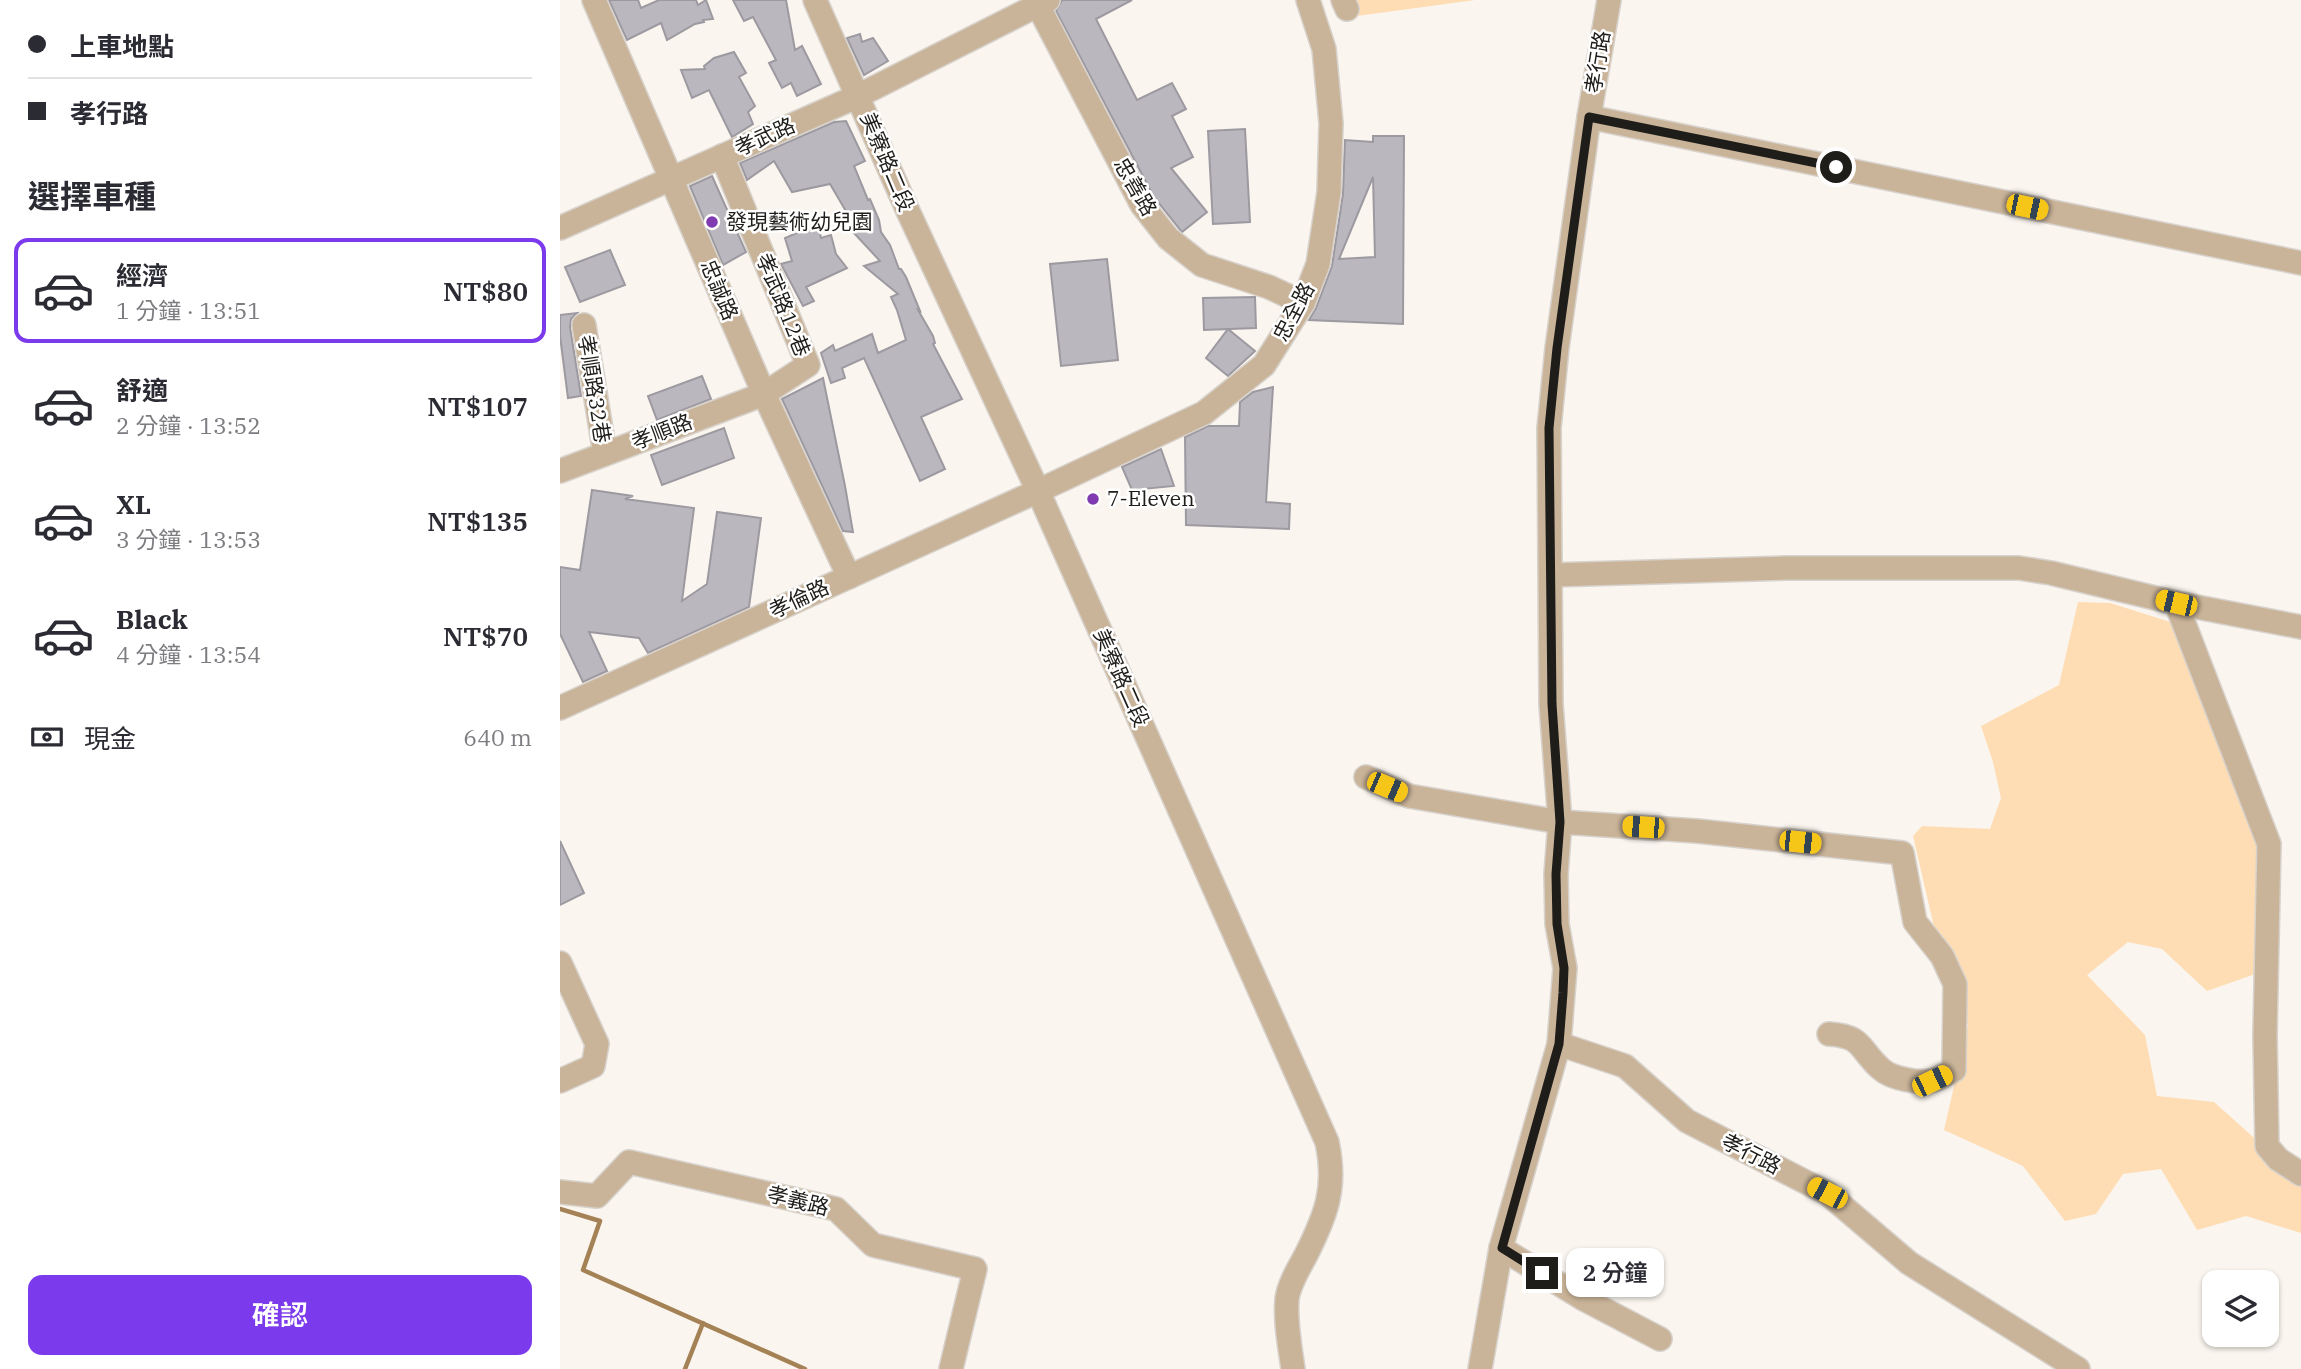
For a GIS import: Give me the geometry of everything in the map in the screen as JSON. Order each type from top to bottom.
[{"type":"street","name":"忠誠路","points":[[594,0],[764,394],[849,577]]},
{"type":"street","name":"美寮路二段","points":[[815,0],[907,209],[1038,491],[1327,1142],[1331,1172],[1329,1202],[1323,1222],[1297,1271],[1287,1298],[1293,1369]]},
{"type":"street","name":"忠全路","points":[[1038,491],[1204,413],[1264,365],[1303,303],[1318,264],[1322,240],[1329,192],[1331,123],[1324,49],[1308,0]]},
{"type":"street","name":"孝行路","points":[[1480,1369],[1502,1248],[1559,1044],[1564,968],[1556,912],[1560,822],[1552,704],[1549,428],[1589,117],[1609,0]]},
{"type":"street","name":"孝武路","points":[[560,228],[858,96],[1040,2]]},
{"type":"street","name":"忠善路","points":[[1040,2],[1142,205],[1168,238],[1202,265],[1269,287],[1303,303]]},
{"type":"street","points":[[1589,117],[2301,263]]},
{"type":"street","name":"孝武路12巷","points":[[722,156],[808,365],[764,394]]},
{"type":"street","name":"孝順路32巷","points":[[584,325],[605,454]]},
{"type":"street","name":"孝順路","points":[[560,471],[764,394]]},
{"type":"street","name":"孝倫路","points":[[560,708],[1038,491]]},
{"type":"street","points":[[1551,575],[1785,568],[2019,568],[2176,603],[2301,627]]},
{"type":"street","points":[[2176,603],[2270,844],[2265,1035],[2267,1146],[2278,1159],[2301,1174]]},
{"type":"street","points":[[1366,778],[1409,796],[1560,822],[1697,831],[1902,853],[1915,922],[1942,956],[1955,984],[1954,1070],[1932,1081],[1903,1079],[1883,1071],[1861,1046],[1847,1035],[1829,1034]]},
{"type":"street","points":[[560,963],[597,1044],[593,1066],[560,1081]]},
{"type":"street","name":"孝行路","points":[[1559,1044],[1625,1066],[1687,1121],[1827,1193],[1909,1263],[2078,1369]]},
{"type":"street","name":"孝義路","points":[[560,1192],[597,1196],[629,1162],[836,1209],[873,1245],[975,1269],[951,1369]]},
{"type":"street","points":[[1502,1248],[1582,1298],[1660,1339]]},
{"type":"shaded area","points":[[1351,0],[1475,0],[1357,16]]},
{"type":"shaded area","points":[[2078,602],[2110,603],[2180,625],[2265,844],[2258,973],[2207,991],[2162,949],[2128,942],[2087,975],[2145,1035],[2157,1096],[2214,1102],[2301,1180],[2301,1233],[2246,1216],[2197,1230],[2161,1169],[2123,1174],[2096,1214],[2065,1221],[2023,1166],[1944,1130],[1968,1025],[1944,970],[1913,836],[1922,826],[1990,829],[2001,798],[1981,726],[2059,685]]},
{"type":"building","points":[[609,0],[638,0],[641,8],[659,0],[696,0],[698,5],[706,0],[713,19],[703,20],[704,22],[695,24],[667,40],[661,23],[627,40]]},
{"type":"building","points":[[733,0],[786,0],[795,50],[802,46],[821,84],[797,96],[791,83],[782,88],[769,63],[776,60],[753,17],[744,21]]},
{"type":"building","points":[[1062,0],[1132,0],[1096,19],[1137,100],[1172,83],[1186,109],[1172,116],[1193,157],[1171,168],[1207,212],[1182,232],[1154,197],[1056,11]]},
{"type":"building","points":[[860,34],[862,42],[873,38],[888,61],[864,75],[847,38]]},
{"type":"building","points":[[734,52],[746,73],[739,77],[755,106],[748,112],[753,124],[732,137],[709,90],[692,98],[681,70],[705,69],[704,66],[714,58]]},
{"type":"building","points":[[846,121],[865,161],[854,166],[879,220],[881,232],[890,245],[899,269],[906,277],[920,311],[918,310],[933,336],[933,344],[962,399],[921,417],[945,469],[920,481],[864,358],[842,368],[845,378],[831,383],[821,353],[833,345],[835,351],[872,334],[878,353],[906,340],[891,297],[898,294],[864,266],[880,261],[853,232],[857,230],[830,184],[792,192],[774,161],[747,180],[740,163],[834,122]]},
{"type":"building","points":[[1245,129],[1250,222],[1213,224],[1208,131]]},
{"type":"building","points":[[1373,136],[1404,136],[1403,324],[1309,320],[1332,266],[1343,194],[1345,140],[1373,142]],"holes":[[[1373,177],[1375,257],[1339,259]]]},
{"type":"building","name":"發現藝術幼兒園","points":[[712,176],[746,252],[723,265],[690,186]]},
{"type":"building","points":[[818,224],[821,238],[831,235],[836,254],[847,268],[806,287],[814,301],[803,306],[781,264],[792,261],[785,238]]},
{"type":"building","points":[[610,250],[625,285],[580,302],[565,267]]},
{"type":"building","points":[[1107,259],[1118,360],[1061,366],[1050,264]]},
{"type":"building","points":[[1255,297],[1256,328],[1204,330],[1203,298]]},
{"type":"building","points":[[577,313],[571,319],[570,327],[581,396],[568,398],[560,315]]},
{"type":"building","points":[[1228,329],[1255,351],[1228,376],[1206,358]]},
{"type":"building","points":[[702,376],[711,399],[657,420],[648,396]]},
{"type":"building","points":[[823,378],[853,532],[843,531],[782,399]]},
{"type":"building","points":[[1273,387],[1266,502],[1290,504],[1289,529],[1186,525],[1185,437],[1208,426],[1239,426],[1240,402],[1253,392]]},
{"type":"building","points":[[724,428],[734,458],[662,485],[651,455]]},
{"type":"building","points":[[1161,449],[1174,486],[1132,490],[1122,467]]},
{"type":"building","points":[[592,490],[633,496],[625,499],[694,508],[682,601],[707,584],[717,512],[761,518],[749,607],[648,653],[639,638],[589,632],[607,671],[583,682],[560,634],[560,567],[580,570]]},
{"type":"building","points":[[560,841],[584,893],[560,905]]},
{"type":"waterway","points":[[560,1209],[600,1221],[583,1270],[805,1369]]},
{"type":"waterway","points":[[685,1369],[703,1323]]},
{"type":"place","name":"發現藝術幼兒園","points":[[712,222]]},
{"type":"place","name":"7-Eleven","points":[[1093,499]]},
{"type":"route","points":[[1542,1273],[1502,1248],[1559,1044],[1563,993],[1564,968],[1557,924],[1556,874],[1560,822],[1552,704],[1549,428],[1557,348],[1589,117],[1836,167]]}]
